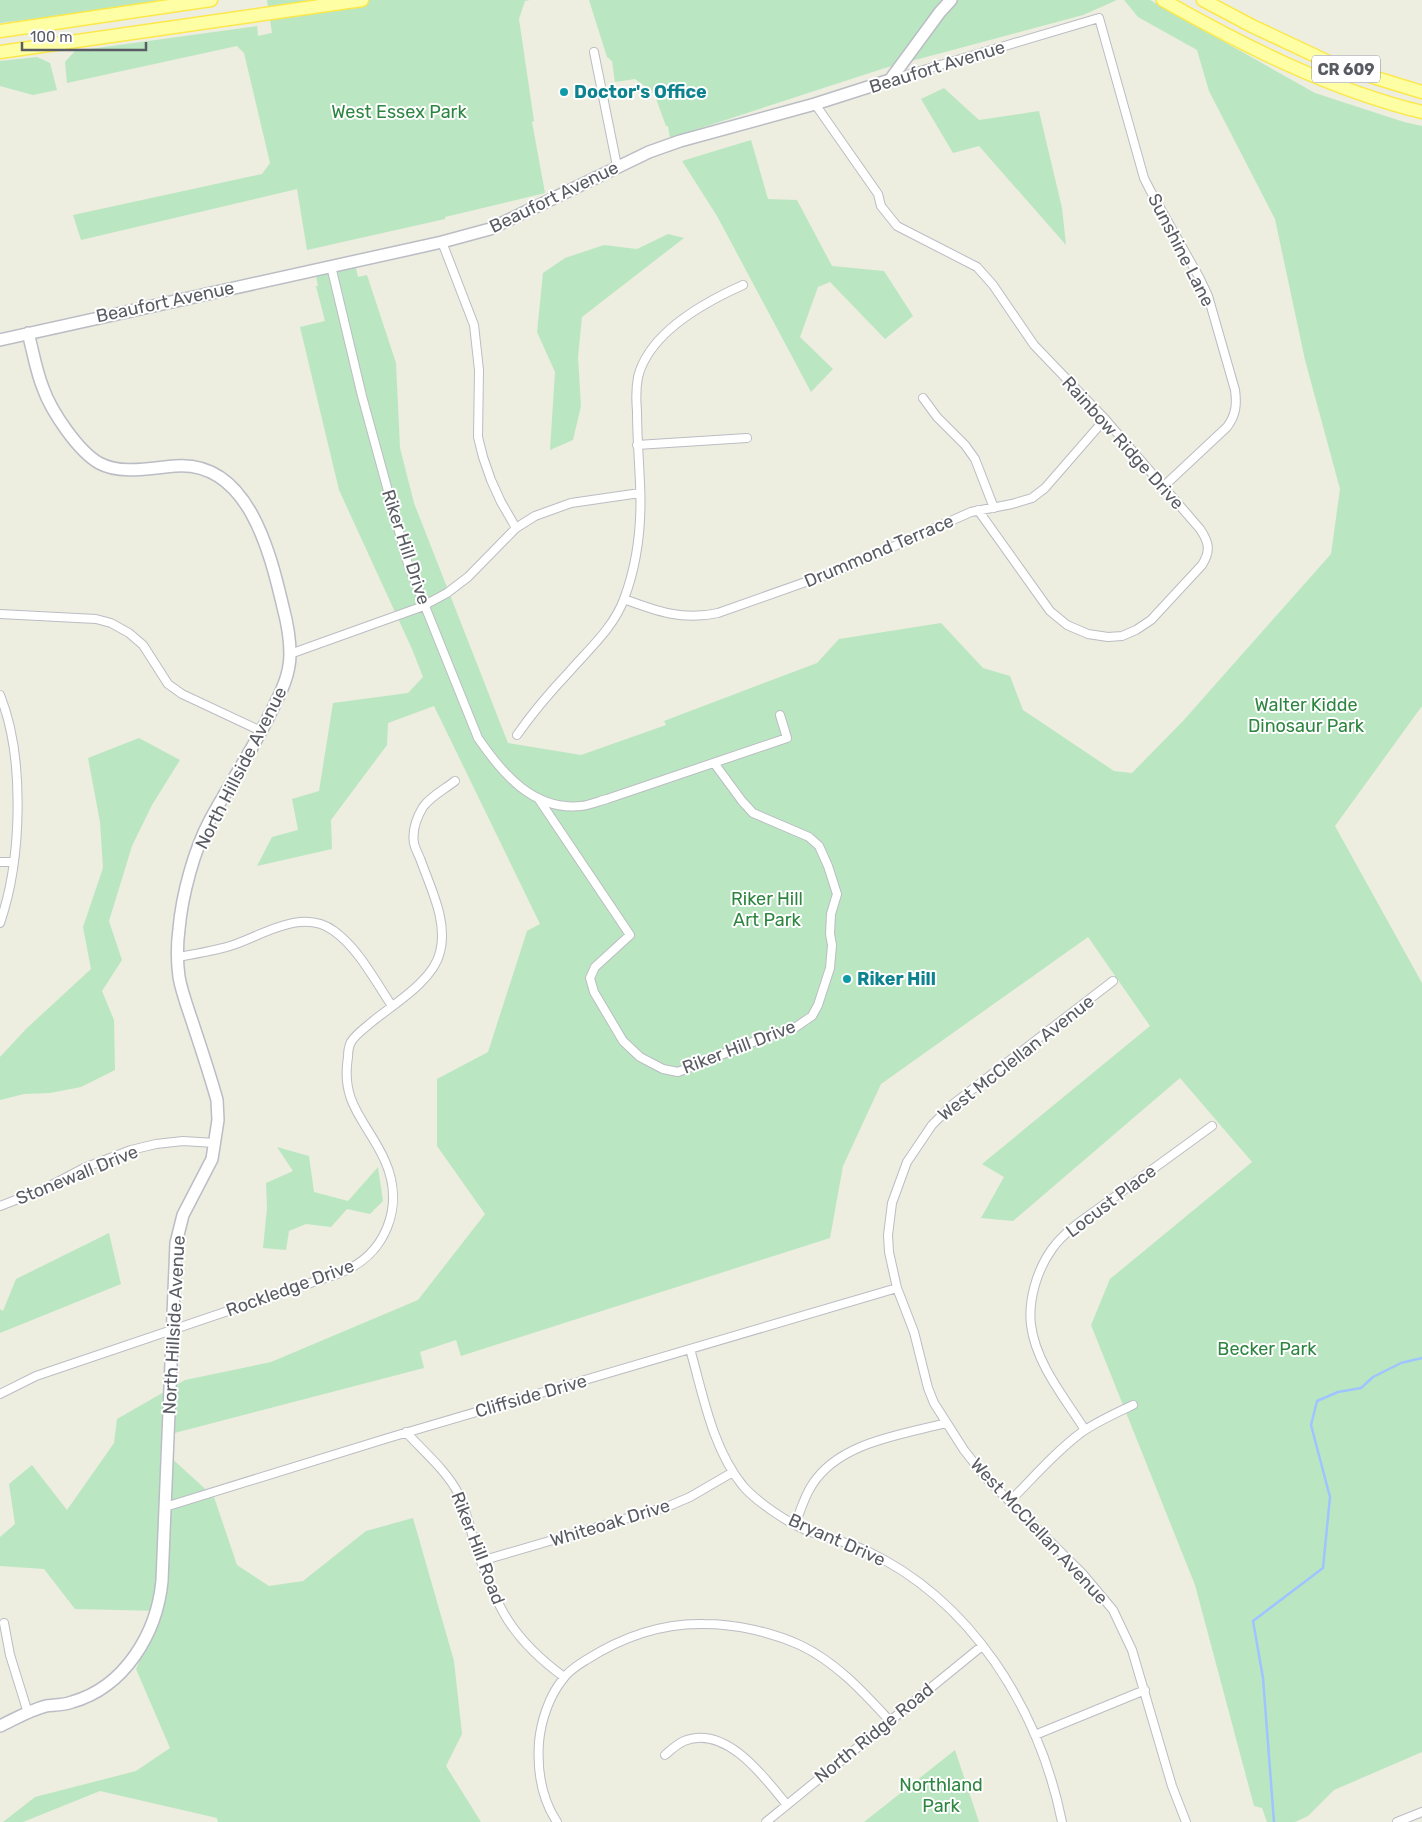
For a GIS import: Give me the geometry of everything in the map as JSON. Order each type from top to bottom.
[{"type":"main road","points":[[0,32],[211,0]]},
{"type":"main road","points":[[0,52],[362,0]]},
{"type":"main road","name":"CR 609","points":[[1163,0],[1206,24],[1320,78],[1371,97],[1422,112]]},
{"type":"main road","name":"CR 609","points":[[1203,0],[1252,26],[1337,66],[1422,92]]},
{"type":"street","points":[[890,80],[951,0]]},
{"type":"street","name":"Beaufort Avenue","points":[[0,340],[490,230],[617,166],[680,141],[815,104],[1099,18]]},
{"type":"street","name":"Sunshine Lane","points":[[1099,18],[1144,178],[1208,296],[1235,390],[1236,404],[1232,419],[1227,427],[1164,486]]},
{"type":"street","points":[[594,52],[617,166]]},
{"type":"street","name":"Rainbow Ridge Drive","points":[[815,104],[878,194],[882,206],[896,226],[977,267],[993,285],[1034,345],[1105,419],[1204,534],[1209,549],[1207,558],[1202,565],[1151,620],[1122,636],[1108,637],[1088,634],[1067,626],[1050,611],[978,510]]},
{"type":"street","points":[[442,242],[474,325],[479,370],[478,438],[483,457],[498,494],[516,528]]},
{"type":"street","name":"Riker Hill Drive","points":[[331,266],[362,396],[408,564],[478,738],[514,782],[538,798],[555,804],[581,806],[608,799],[787,738],[780,715]]},
{"type":"street","points":[[517,735],[564,677],[602,635],[624,599],[635,562],[640,528],[636,396],[638,377],[652,350],[662,337],[682,320],[721,295],[743,285]]},
{"type":"street","name":"North Hillside Avenue","points":[[0,1726],[28,1712],[72,1702],[93,1692],[122,1671],[140,1649],[153,1623],[161,1595],[176,1243],[183,1215],[212,1159],[218,1120],[217,1100],[179,976],[179,925],[195,858],[209,823],[261,732],[282,690],[288,670],[290,654],[288,632],[272,563],[256,522],[238,493],[215,473],[200,467],[185,465],[131,469],[114,468],[101,464],[89,456],[78,446],[43,389],[28,333]]},
{"type":"street","points":[[923,398],[937,417],[965,445],[975,459],[994,508]]},
{"type":"street","name":"Drummond Terrace","points":[[624,599],[663,613],[702,617],[846,568],[978,510],[1012,504],[1032,498],[1044,488],[1105,419]]},
{"type":"street","points":[[637,445],[747,438]]},
{"type":"street","points":[[290,654],[424,605],[447,593],[468,578],[516,528],[541,514],[572,503],[640,493]]},
{"type":"street","points":[[0,614],[96,619],[111,623],[130,633],[143,645],[168,684],[182,694],[261,732]]},
{"type":"street","points":[[0,694],[11,732],[18,803],[16,847],[0,923]]},
{"type":"street","name":"Riker Hill Drive","points":[[538,798],[630,935],[595,967],[590,978],[594,992],[623,1041],[640,1057],[663,1069],[678,1072],[796,1027],[812,1016],[818,1005],[830,968],[832,945],[830,934],[831,914],[837,894],[819,846],[809,837],[798,831],[754,812],[742,801],[714,763]]},
{"type":"street","name":"Rockledge Drive","points":[[0,1394],[36,1376],[348,1270],[369,1256],[379,1243],[387,1229],[392,1213],[391,1181],[385,1161],[360,1120],[350,1099],[346,1080],[351,1044],[360,1032],[429,975],[437,963],[441,951],[442,926],[414,843],[414,830],[424,806],[455,781]]},
{"type":"street","points":[[0,862],[13,862]]},
{"type":"street","points":[[178,958],[229,946],[285,925],[306,921],[322,924],[334,930],[356,953],[392,1006]]},
{"type":"street","name":"West McClellan Avenue","points":[[1113,981],[952,1105],[932,1125],[907,1162],[898,1183],[889,1220],[889,1252],[897,1288],[914,1332],[928,1388],[934,1403],[946,1423],[981,1471],[1082,1573],[1113,1610],[1132,1650],[1172,1786],[1186,1822]]},
{"type":"street","name":"Locust Place","points":[[1085,1430],[1054,1383],[1040,1356],[1031,1326],[1033,1295],[1045,1260],[1052,1249],[1076,1226],[1212,1126]]},
{"type":"street","name":"Stonewall Drive","points":[[0,1206],[44,1189],[84,1168],[131,1150],[156,1144],[183,1141],[215,1143]]},
{"type":"street","name":"Cliffside Drive","points":[[165,1507],[406,1432],[897,1288]]},
{"type":"street","name":"Bryant Drive","points":[[690,1349],[718,1442],[733,1472],[744,1487],[764,1504],[795,1525],[858,1547],[881,1557],[908,1573],[944,1602],[964,1623],[1017,1697],[1044,1758],[1062,1822]]},
{"type":"street","points":[[1010,1501],[1067,1444],[1085,1430],[1133,1405]]},
{"type":"street","points":[[795,1525],[812,1485],[833,1462],[846,1453],[862,1446],[946,1423]]},
{"type":"street","name":"Riker Hill Road","points":[[406,1432],[445,1474],[456,1490],[487,1579],[510,1624],[525,1644],[564,1677]]},
{"type":"street","name":"Whiteoak Drive","points":[[481,1562],[669,1506],[690,1497],[733,1472]]},
{"type":"street","points":[[4,1623],[10,1655],[28,1712]]},
{"type":"street","points":[[557,1822],[549,1810],[540,1780],[538,1751],[547,1709],[564,1677],[599,1652],[639,1634],[682,1625],[726,1625],[762,1632],[798,1645],[818,1655],[850,1679],[890,1720]]},
{"type":"street","name":"North Ridge Road","points":[[766,1822],[982,1646]]},
{"type":"street","points":[[1035,1735],[1145,1690]]},
{"type":"street","points":[[665,1754],[684,1740],[705,1738],[715,1741],[742,1755],[754,1766],[787,1805]]},
{"type":"street","points":[[1397,1822],[1422,1812]]},
{"type":"green space","points":[[0,0],[158,0],[158,4],[0,23]]},
{"type":"green space","name":"West Essex Park","points":[[267,0],[530,0],[525,1],[519,19],[534,121],[532,122],[545,193],[445,217],[445,219],[307,250],[297,189],[81,240],[73,215],[262,174],[270,163],[244,53],[237,46],[67,83],[65,62],[75,51],[257,26],[258,36],[272,33]]},
{"type":"green space","points":[[589,0],[1117,0],[1083,15],[885,68],[670,138],[668,126],[666,126],[654,93],[635,79],[615,82],[612,61],[607,57]]},
{"type":"green space","points":[[1124,0],[1150,0],[1315,93],[1422,126],[1422,706],[1335,826],[1422,983],[1422,1752],[1334,1790],[1308,1816],[1295,1822],[1267,1822],[1262,1808],[1254,1806],[1195,1585],[1091,1325],[1110,1279],[1252,1162],[1180,1078],[1013,1221],[981,1218],[1004,1177],[982,1164],[1150,1026],[1088,937],[881,1084],[843,1166],[830,1238],[461,1356],[456,1340],[420,1352],[424,1368],[167,1435],[167,1454],[214,1497],[237,1565],[269,1586],[303,1581],[366,1531],[413,1518],[454,1661],[462,1734],[446,1766],[481,1822],[218,1822],[217,1818],[100,1791],[23,1822],[3,1822],[35,1797],[136,1771],[170,1748],[136,1669],[161,1611],[75,1609],[44,1569],[0,1566],[0,1537],[15,1524],[9,1484],[32,1465],[67,1510],[114,1443],[117,1419],[185,1380],[271,1362],[418,1300],[485,1214],[437,1146],[437,1079],[488,1052],[527,931],[540,924],[434,706],[388,723],[387,745],[331,820],[332,849],[257,866],[272,837],[298,830],[292,799],[319,791],[333,703],[408,693],[423,677],[339,490],[300,327],[325,321],[316,286],[318,286],[315,271],[355,264],[358,277],[367,275],[396,363],[400,448],[414,503],[508,743],[581,755],[666,725],[664,721],[817,663],[839,639],[941,623],[983,668],[1010,676],[1023,710],[1114,771],[1132,773],[1183,721],[1331,554],[1340,489],[1305,360],[1275,219],[1209,91],[1197,50],[1138,17]]},
{"type":"green space","points":[[37,57],[50,63],[57,90],[33,95],[0,86],[0,61]]},
{"type":"green space","points":[[944,88],[979,120],[1039,111],[1062,208],[1066,245],[979,146],[953,153],[921,99]]},
{"type":"green space","points":[[751,140],[768,199],[797,200],[832,266],[884,271],[913,316],[885,339],[830,282],[818,287],[800,337],[833,369],[811,392],[717,216],[682,161]]},
{"type":"green space","points":[[668,234],[684,238],[582,317],[578,357],[581,406],[573,440],[550,450],[555,372],[537,332],[543,273],[565,258],[604,245],[637,249]]},
{"type":"green space","points":[[139,738],[180,760],[152,805],[132,846],[109,921],[122,960],[102,991],[114,1020],[115,1070],[81,1087],[50,1093],[24,1094],[0,1100],[0,1057],[27,1028],[91,969],[83,927],[103,868],[100,822],[88,758]]},
{"type":"green space","points":[[277,1147],[309,1156],[314,1192],[348,1201],[378,1167],[383,1201],[370,1214],[347,1209],[331,1227],[306,1224],[289,1231],[286,1250],[263,1248],[267,1208],[266,1183],[293,1171]]},
{"type":"green space","points":[[109,1233],[121,1284],[0,1333],[0,1309],[3,1311],[16,1279]]},
{"type":"green space","name":"Northland Park","points":[[955,1750],[979,1822],[864,1822]]},
{"type":"waterway","points":[[1274,1822],[1263,1678],[1253,1621],[1323,1568],[1330,1497],[1311,1425],[1317,1401],[1338,1392],[1361,1388],[1373,1377],[1401,1363],[1422,1358]]},
{"type":"place","name":"Doctor's Office","points":[[564,92]]},
{"type":"place","name":"Riker Hill","points":[[847,979]]},
{"type":"park label","name":"Walter Kidde Dinosaur Park","points":[[1306,715]]},
{"type":"park label","name":"Riker Hill Art Park","points":[[767,910]]},
{"type":"park label","name":"Becker Park","points":[[1267,1349]]}]
